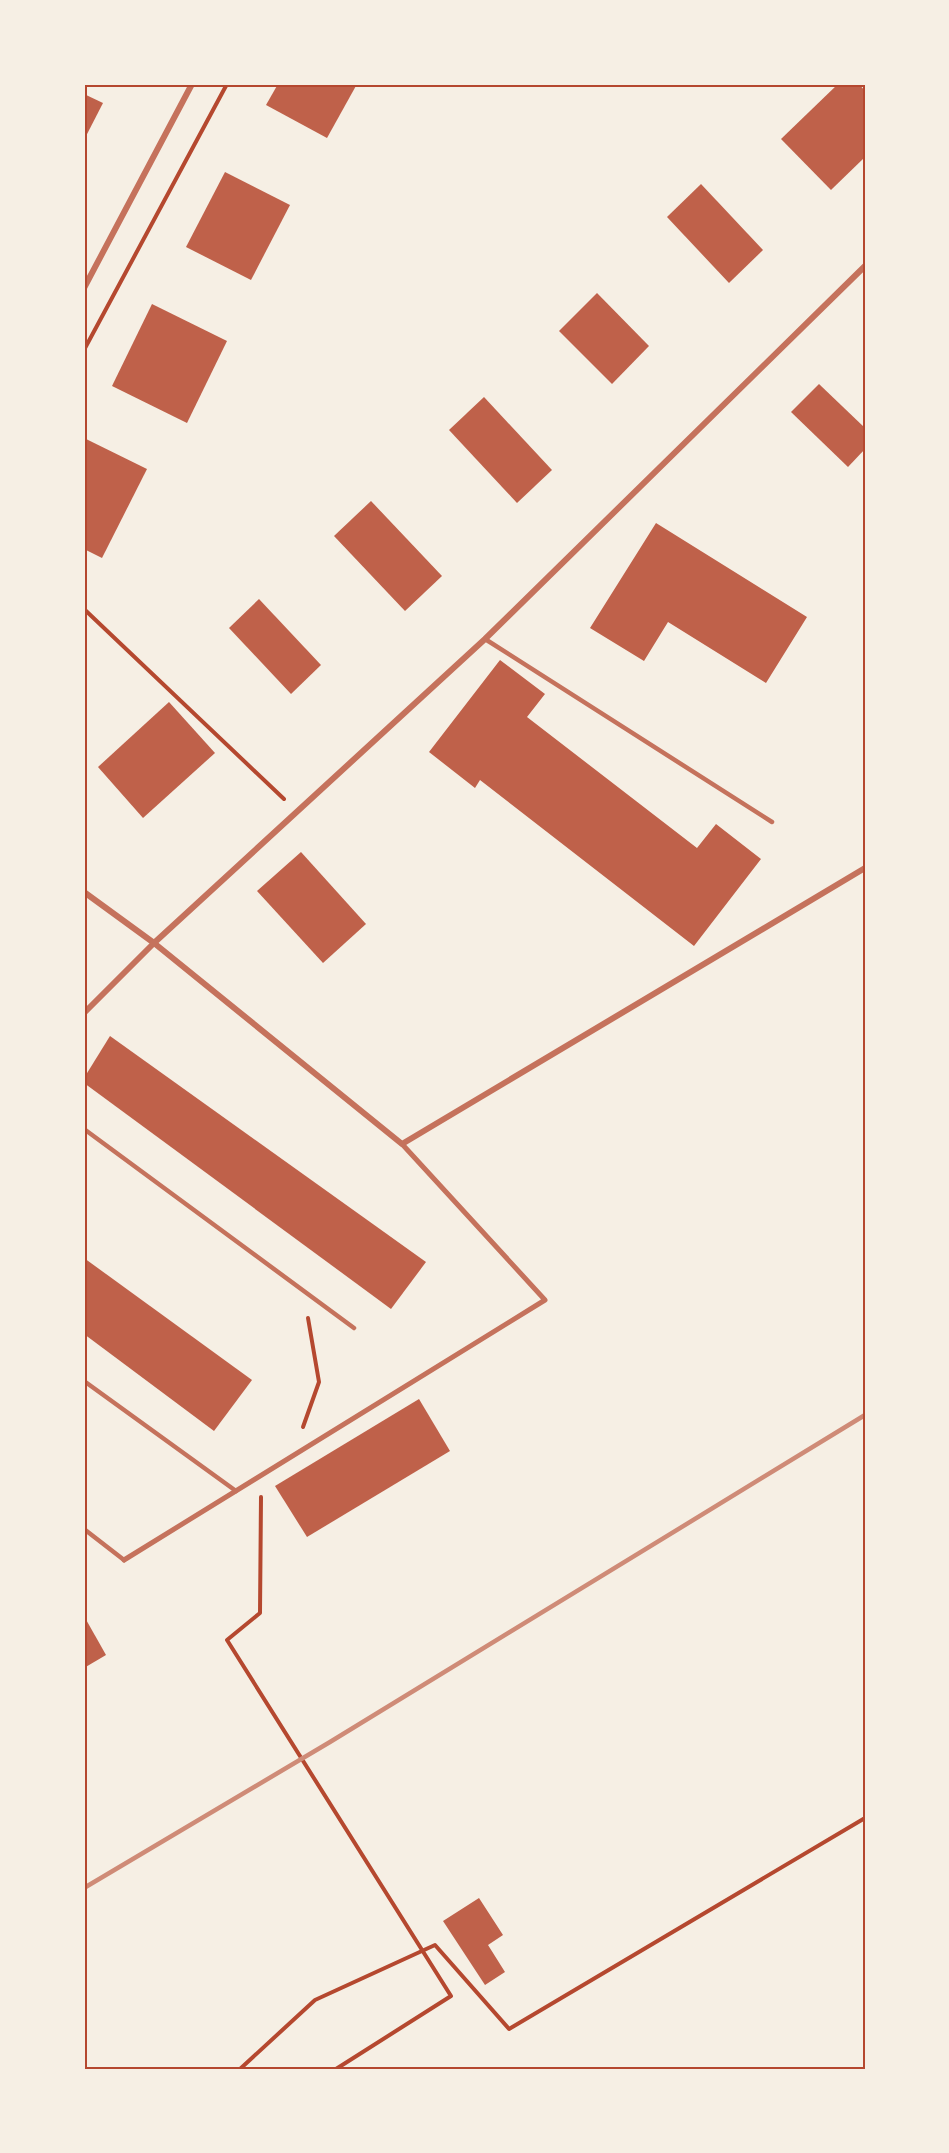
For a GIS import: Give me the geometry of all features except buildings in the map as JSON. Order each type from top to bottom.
[{"type":"street","points":[[84,288],[192,84]]},
{"type":"street","points":[[84,1013],[154,943],[485,639],[865,266]]},
{"type":"street","points":[[402,1144],[865,868]]},
{"type":"street","points":[[84,892],[154,943],[402,1144],[544,1300],[124,1560]]},
{"type":"lane","points":[[485,639],[772,822]]},
{"type":"lane","points":[[84,1129],[354,1328]]},
{"type":"lane","points":[[84,1381],[236,1491]]},
{"type":"lane","points":[[84,1528],[124,1560]]},
{"type":"path","points":[[84,350],[227,84]]},
{"type":"path","points":[[84,609],[298,812]]},
{"type":"path","points":[[292,1456],[319,1382],[304,1291]]},
{"type":"path","points":[[261,1476],[260,1613],[227,1640],[451,1996],[336,2069]]},
{"type":"path","points":[[240,2069],[315,2000],[435,1945],[510,2029],[865,1818]]},
{"type":"railway","points":[[84,1888],[330,1742],[865,1415]]}]
